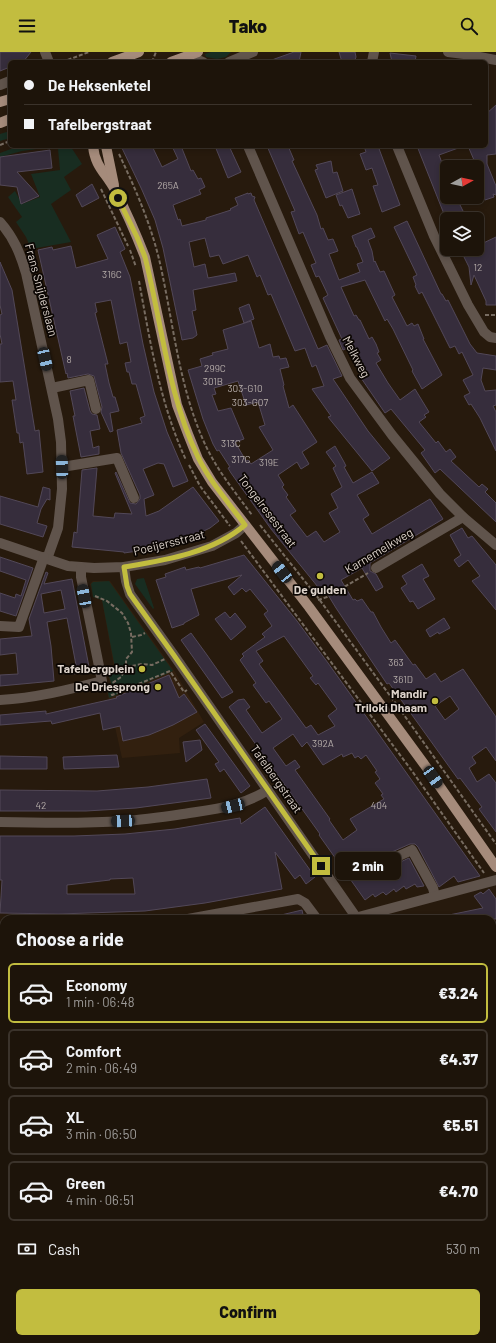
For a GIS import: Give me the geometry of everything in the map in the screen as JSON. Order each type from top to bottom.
[{"type":"main road","points":[[126,57],[140,52]]},
{"type":"main road","points":[[176,60],[193,54]]},
{"type":"main road","name":"Tongelresestraat","points":[[94,148],[95,157],[99,167],[114,189],[145,257],[177,405],[198,459],[212,482],[309,607],[424,764],[496,867]]},
{"type":"main road","name":"Tongelresestraat","points":[[106,148],[114,189]]},
{"type":"street","points":[[234,60],[253,52]]},
{"type":"street","points":[[448,52],[496,60]]},
{"type":"street","name":"Melkweg","points":[[249,148],[330,337],[350,378],[440,494],[462,517],[496,545]]},
{"type":"street","points":[[398,148],[434,236],[468,305],[484,332],[490,337],[496,338]]},
{"type":"street","name":"Frans Snijderslaan","points":[[0,222],[7,230],[19,251],[26,273],[52,388],[59,427],[62,467],[62,489],[58,528],[19,627],[0,626]]},
{"type":"street","points":[[52,388],[89,380],[96,409]]},
{"type":"street","points":[[62,467],[117,458],[134,498]]},
{"type":"street","name":"Karnemelkweg","points":[[376,568],[462,517]]},
{"type":"street","name":"Poeijersstraat","points":[[0,543],[68,566],[81,568],[124,567],[165,560],[212,546],[236,533],[245,525]]},
{"type":"street","points":[[124,567],[130,594],[174,655]]},
{"type":"street","points":[[0,700],[33,697],[102,681],[84,596],[81,568]]},
{"type":"street","name":"Tafelbergstraat","points":[[174,655],[268,790],[351,915]]},
{"type":"street","points":[[0,822],[84,823],[146,819],[236,805],[256,797],[268,790]]},
{"type":"street","points":[[379,865],[412,850],[433,888],[435,896]]},
{"type":"street","points":[[364,915],[496,880]]},
{"type":"street","points":[[210,915],[298,899],[305,903],[314,915]]},
{"type":"path","points":[[67,60],[89,52]]},
{"type":"path","name":"Tongelresestraat","points":[[117,149],[141,201],[154,238],[189,401],[208,448],[222,475],[254,518]]},
{"type":"path","name":"Tongelresestraat","points":[[259,524],[319,599],[496,844]]},
{"type":"path","name":"Karnemelkweg","points":[[309,607],[319,599],[327,597],[376,568]]},
{"type":"path","points":[[84,596],[93,595],[102,598],[119,609],[125,618],[132,637],[132,652],[126,659],[126,667],[117,680],[109,684],[112,695],[170,671],[184,692],[195,685]]},
{"type":"path","points":[[132,637],[141,636],[154,627]]},
{"type":"path","points":[[126,667],[138,664],[152,665],[174,655]]},
{"type":"shaded area","name":"Tafelbergplein","points":[[93,581],[110,581],[175,672],[204,722],[179,738],[180,753],[122,758],[106,687],[111,685],[106,670],[114,667],[102,600],[93,597],[90,584]]},
{"type":"green space","points":[[211,52],[231,52],[226,57],[217,59],[206,57],[205,54]]},
{"type":"green space","points":[[8,132],[8,139],[0,141],[0,134]]},
{"type":"green space","points":[[14,148],[44,148],[22,151],[0,157],[0,153]]},
{"type":"green space","points":[[72,148],[82,164],[64,177],[71,190],[51,204],[71,242],[31,249],[26,237],[16,222],[22,217],[8,197],[15,191],[22,204],[40,197],[31,174],[60,170],[58,149]]},
{"type":"green space","points":[[144,578],[154,608],[153,609],[135,584],[137,579]]},
{"type":"green space","points":[[109,581],[173,671],[109,698],[107,688],[112,686],[107,670],[115,668],[102,600],[93,597],[91,584],[93,582]]},
{"type":"building","points":[[0,52],[31,52],[25,60],[8,60],[8,68],[0,71]]},
{"type":"building","points":[[294,52],[301,52],[299,60],[272,60]]},
{"type":"building","points":[[339,52],[355,52],[355,60],[341,60]]},
{"type":"building","points":[[390,53],[416,56],[415,60],[392,60]]},
{"type":"building","points":[[496,105],[496,154],[487,155],[487,164],[496,186],[496,195],[493,194],[494,197],[485,200],[484,160],[474,160],[469,148],[488,148],[488,112]]},
{"type":"building","points":[[122,148],[153,148],[162,167],[178,159],[173,148],[182,148],[191,171],[193,170],[198,179],[201,178],[205,187],[199,190],[201,194],[173,205],[178,220],[180,219],[182,226],[206,220],[206,218],[231,210],[230,209],[238,205],[235,198],[248,193],[251,193],[252,196],[255,197],[254,200],[318,349],[327,345],[342,376],[333,379],[368,431],[390,458],[372,471],[328,417],[331,416],[312,389],[324,386],[316,365],[312,367],[305,348],[295,351],[271,294],[268,295],[260,275],[257,277],[248,255],[223,264],[219,255],[210,257],[205,238],[189,242],[194,267],[205,264],[208,278],[235,273],[237,281],[193,290],[196,310],[192,311],[197,335],[193,338],[182,340],[163,248],[155,220]]},
{"type":"building","points":[[216,148],[230,148],[241,172],[228,178]]},
{"type":"building","points":[[268,148],[289,148],[294,160],[292,161],[317,215],[321,229],[323,228],[328,240],[333,239],[338,251],[329,254],[339,280],[360,272],[357,264],[363,262],[352,236],[371,228],[375,237],[368,240],[374,262],[375,261],[380,272],[384,271],[395,295],[392,297],[407,326],[412,323],[414,326],[418,324],[423,339],[442,375],[422,389],[393,329],[387,319],[385,321],[365,280],[341,287],[354,316],[356,315],[360,320],[369,339],[372,337],[376,344],[379,352],[377,353],[381,360],[376,363],[388,383],[400,400],[415,389],[429,412],[424,415],[426,417],[419,422],[436,443],[438,441],[446,452],[450,449],[456,457],[451,461],[479,487],[482,484],[488,489],[485,492],[496,503],[496,522],[440,469],[435,473],[421,453],[425,450],[391,409],[385,413],[359,375],[365,371],[352,346],[343,350],[339,340],[342,339],[323,298],[328,295],[319,276],[316,277],[311,265],[316,263],[303,232],[299,234],[291,212],[295,211]]},
{"type":"building","points":[[365,148],[379,148],[400,205],[382,212],[373,186],[378,185],[372,168],[366,170],[360,154],[366,152]]},
{"type":"building","points":[[418,148],[458,148],[439,155],[441,160],[440,204]]},
{"type":"building","points":[[50,150],[52,168],[17,172],[39,196],[21,204],[17,187],[0,185],[0,157]]},
{"type":"building","points":[[331,161],[333,173],[337,172],[343,191],[326,198],[315,170],[318,169],[316,165]]},
{"type":"building","points":[[92,184],[99,198],[82,207],[76,195]]},
{"type":"building","points":[[352,189],[360,214],[348,218],[342,205],[340,206],[336,195]]},
{"type":"building","points":[[440,204],[460,204],[464,212],[443,212]]},
{"type":"building","points":[[407,221],[441,294],[446,301],[448,300],[470,344],[477,353],[496,356],[496,370],[483,368],[481,380],[485,391],[496,390],[496,405],[493,406],[496,412],[496,451],[480,418],[471,404],[469,405],[464,396],[470,393],[463,380],[473,375],[462,352],[459,354],[455,346],[450,348],[422,292],[419,294],[415,286],[413,277],[417,275],[394,227]]},
{"type":"building","points":[[115,227],[125,249],[120,252],[130,277],[154,392],[167,432],[188,481],[173,487],[164,464],[158,463],[143,469],[154,495],[144,499],[146,516],[159,511],[193,487],[219,521],[210,528],[172,546],[124,553],[72,547],[74,532],[77,533],[82,470],[97,468],[93,516],[114,518],[115,513],[132,514],[115,473],[116,472],[130,503],[136,504],[140,499],[140,495],[121,453],[117,430],[142,423],[140,418],[145,416],[136,384],[132,384],[129,372],[127,372],[125,363],[131,362],[127,342],[120,344],[111,300],[95,303],[97,312],[95,313],[108,364],[105,364],[109,383],[119,411],[110,413],[113,431],[110,432],[101,412],[102,407],[94,376],[88,374],[68,378],[67,373],[66,374],[38,250],[52,247],[53,250],[71,246],[76,268],[108,259],[97,235]]},
{"type":"building","points":[[496,237],[496,305],[486,305],[486,301],[474,275],[471,285],[469,267],[464,256],[484,256],[484,243]]},
{"type":"building","points":[[0,262],[12,290],[35,431],[39,430],[43,472],[27,474],[23,442],[20,443],[19,433],[17,433],[12,400],[16,400],[13,381],[0,382],[0,344],[2,344],[0,334],[0,315],[2,314],[0,305]]},
{"type":"building","points":[[249,304],[254,319],[244,323],[239,308]]},
{"type":"building","points":[[251,321],[259,348],[270,344],[273,357],[279,356],[280,359],[286,358],[289,367],[280,369],[289,408],[293,405],[317,442],[302,452],[309,464],[301,469],[297,462],[278,475],[284,485],[282,487],[288,495],[286,497],[296,511],[290,515],[307,537],[316,531],[324,542],[340,532],[329,513],[338,508],[331,494],[342,487],[333,468],[336,466],[326,452],[335,446],[353,483],[372,472],[379,483],[357,495],[369,515],[363,519],[372,534],[430,499],[443,519],[370,563],[370,571],[376,574],[383,587],[376,591],[362,568],[341,580],[353,600],[355,599],[357,601],[362,599],[371,612],[373,612],[391,643],[395,640],[413,665],[415,664],[426,679],[435,673],[441,682],[463,669],[496,717],[496,761],[486,747],[472,757],[476,763],[469,768],[477,782],[489,774],[496,783],[496,832],[479,809],[482,807],[460,778],[458,779],[389,683],[387,684],[325,590],[322,592],[271,529],[231,473],[228,468],[230,467],[219,450],[217,451],[213,444],[203,419],[188,370],[202,366],[200,359],[213,355],[212,353],[228,349],[223,330]],"holes":[[[238,381],[246,405],[258,402],[265,425],[259,427],[273,450],[251,464],[248,460],[246,461],[235,442],[244,439],[231,408],[218,411],[212,395],[216,394],[214,388]],[[450,696],[459,709],[445,720],[435,706]]]},
{"type":"building","points":[[84,388],[90,411],[92,414],[97,415],[100,429],[90,431],[93,448],[99,446],[99,454],[81,457],[70,391]]},
{"type":"building","points":[[43,487],[50,489],[50,500],[47,499],[41,509],[37,523],[47,526],[43,537],[0,524],[0,496],[38,507]]},
{"type":"building","points":[[462,528],[468,538],[472,536],[496,565],[496,610],[472,581],[480,576],[468,560],[459,567],[454,560],[461,555],[450,535]]},
{"type":"building","points":[[244,555],[297,621],[328,663],[480,876],[458,882],[454,876],[439,887],[418,847],[415,844],[410,844],[376,859],[373,867],[376,870],[381,871],[409,858],[424,886],[417,887],[415,884],[406,889],[404,886],[396,892],[394,889],[386,895],[383,892],[375,897],[373,894],[365,900],[319,835],[320,834],[229,707],[238,700],[244,699],[250,707],[246,710],[262,733],[282,719],[269,701],[266,703],[253,685],[256,683],[240,660],[244,656],[242,654],[265,637],[262,634],[272,626],[264,614],[268,611],[250,589],[246,592],[242,588],[234,595],[228,587],[242,575],[191,589],[199,615],[184,624],[172,628],[156,580],[166,577],[165,574],[185,567],[186,570],[200,568]],"holes":[[[284,636],[313,676],[310,678],[316,685],[318,683],[337,709],[328,716],[335,726],[318,735],[311,725],[306,728],[259,664],[263,661],[256,651]],[[293,734],[302,747],[307,742],[323,765],[342,754],[343,757],[352,753],[355,758],[358,756],[361,759],[366,755],[377,771],[375,772],[380,779],[375,783],[383,794],[381,795],[384,799],[350,819],[357,830],[343,840],[295,770],[300,767],[295,760],[286,766],[273,748]]]},
{"type":"building","points":[[0,557],[33,568],[16,616],[0,611],[0,593],[15,598],[16,594],[21,596],[26,580],[0,571]]},
{"type":"building","points":[[422,564],[429,576],[423,579],[435,599],[418,609],[413,601],[410,602],[401,588],[407,584],[402,576]]},
{"type":"building","points":[[46,572],[48,573],[44,584],[72,579],[90,672],[72,674],[70,666],[76,665],[67,618],[47,622],[54,681],[0,686],[0,675],[18,674],[16,653],[0,655],[0,639],[32,636],[29,619]],"holes":[[[61,590],[65,609],[44,613],[41,594]]]},
{"type":"building","points":[[225,612],[230,618],[235,613],[246,627],[231,640],[215,619]]},
{"type":"building","points":[[444,618],[450,628],[439,634],[438,632],[430,637],[426,630]]},
{"type":"building","points":[[191,633],[233,692],[222,698],[181,640]]},
{"type":"building","points":[[169,675],[179,698],[184,694],[197,712],[173,725],[149,735],[123,741],[120,726],[103,730],[100,713],[52,724],[51,721],[0,725],[0,715],[46,711],[46,714],[117,698],[116,697]]},
{"type":"building","points":[[205,724],[250,786],[241,793],[224,769],[220,772],[215,764],[219,762],[196,730]]},
{"type":"building","points":[[200,740],[202,750],[186,762],[183,742]]},
{"type":"building","points":[[117,755],[119,767],[64,769],[63,757]]},
{"type":"building","points":[[0,756],[47,757],[47,769],[0,769]]},
{"type":"building","points":[[207,779],[211,798],[136,808],[86,811],[0,811],[0,790],[97,791],[148,787]]},
{"type":"building","points":[[265,807],[315,877],[306,884],[300,875],[295,879],[275,852],[282,889],[205,903],[145,911],[59,914],[0,913],[2,880],[0,880],[0,836],[125,834],[175,829],[240,818],[241,824]],"holes":[[[133,878],[135,894],[67,894],[67,885],[110,879]]]},
{"type":"building","points":[[489,889],[496,899],[496,915],[449,915],[483,908],[474,896],[481,892],[483,894]]},
{"type":"building","points":[[302,910],[303,915],[281,915]]},
{"type":"place","name":"De gulden","points":[[320,576]]},
{"type":"place","name":"Tafelbergplein","points":[[142,669]]},
{"type":"place","name":"De Driesprong","points":[[158,687]]},
{"type":"place","name":"Mandir Triloki Dhaam","points":[[435,701]]},
{"type":"route","points":[[118,198],[145,257],[177,405],[188,434],[198,459],[212,482],[245,525],[236,533],[212,546],[165,560],[124,567],[127,586],[130,594],[321,866]]}]
